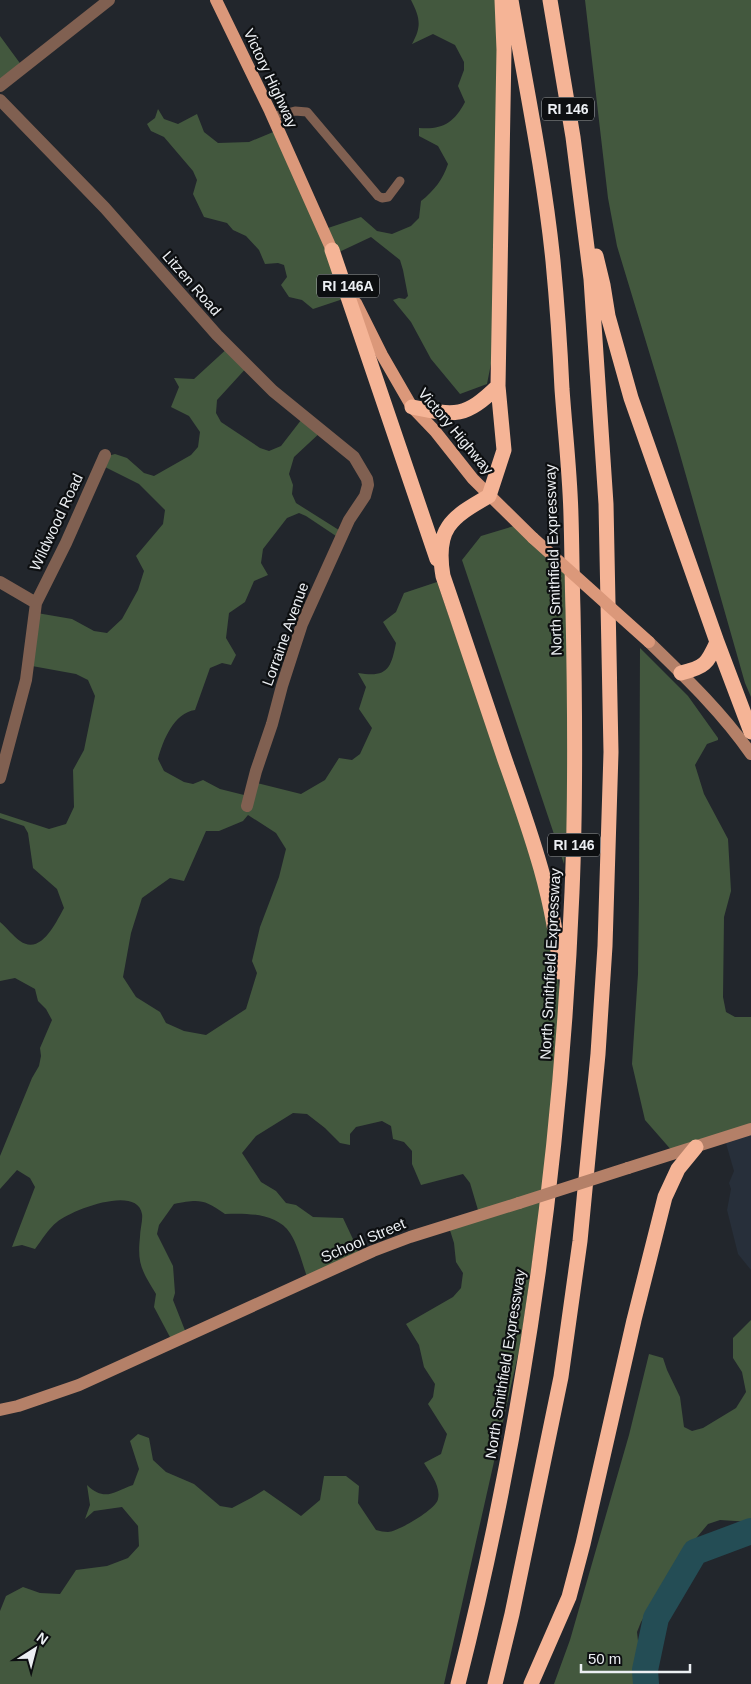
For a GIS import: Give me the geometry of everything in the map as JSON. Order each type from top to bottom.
[{"type":"highway","points":[[443,576],[440,546],[447,529],[461,514],[490,496],[504,450],[498,386],[504,50],[502,0]]},
{"type":"highway","name":"North Smithfield Expressway","points":[[458,1684],[476,1615],[519,1405],[547,1209],[563,1049],[572,894],[575,689],[571,517],[560,349],[553,261],[542,176],[511,0]]},
{"type":"highway","name":"RI 146","points":[[495,1684],[512,1614],[561,1377],[580,1241],[598,1054],[605,946],[611,752],[606,504],[584,218],[573,137],[550,0]]},
{"type":"highway","points":[[584,218],[603,285],[608,316],[631,398],[717,642],[751,732]]},
{"type":"highway","points":[[332,250],[520,804],[545,884],[552,914],[560,970],[563,1049]]},
{"type":"highway","points":[[412,407],[434,412],[459,413],[480,404],[498,386]]},
{"type":"highway","points":[[681,673],[697,669],[709,660],[717,642]]},
{"type":"highway","points":[[531,1684],[569,1597],[665,1197],[678,1168],[696,1147]]},
{"type":"main road","name":"Victory Highway","points":[[216,0],[382,355],[412,407],[435,431],[473,479],[490,496],[533,538],[649,642]]},
{"type":"street","points":[[0,86],[109,0]]},
{"type":"street","name":"Litzen Road","points":[[0,100],[105,208],[217,335],[273,391],[354,457],[367,479]]},
{"type":"street","name":"Wildwood Road","points":[[0,778],[26,680],[36,603],[66,543],[105,456]]},
{"type":"street","name":"Lorraine Avenue","points":[[247,806],[256,771],[302,624],[349,520],[365,496],[368,485],[367,479]]},
{"type":"street","points":[[0,582],[36,603]]},
{"type":"street","name":"Victory Highway","points":[[649,642],[681,673],[737,734],[751,754]]},
{"type":"street","name":"School Street","points":[[0,1410],[18,1406],[79,1385],[373,1251],[410,1237],[751,1129]]},
{"type":"lane","points":[[272,118],[295,111],[307,112],[378,196],[382,198],[388,197],[400,181]]},
{"type":"shaded area","points":[[751,1128],[751,1270],[738,1254],[727,1210],[731,1189],[729,1183],[734,1171],[725,1140]]},
{"type":"green space","points":[[411,0],[503,0],[496,338],[487,384],[460,394],[431,359],[411,322],[393,300],[405,299],[408,296],[400,260],[371,237],[337,253],[346,298],[313,309],[302,300],[289,297],[281,285],[287,277],[284,265],[278,263],[265,264],[259,250],[246,236],[233,230],[227,223],[204,217],[193,194],[197,180],[193,171],[164,137],[151,131],[147,124],[155,118],[158,109],[164,119],[178,124],[197,114],[204,132],[218,143],[249,142],[278,130],[328,228],[361,217],[377,231],[392,234],[411,226],[419,218],[421,201],[437,184],[448,164],[438,146],[419,136],[419,128],[434,128],[447,124],[465,102],[458,86],[464,70],[464,62],[455,45],[433,34],[412,44],[419,22]]},
{"type":"green space","points":[[585,0],[751,0],[751,697],[745,683],[677,444],[617,246],[608,198]]},
{"type":"green space","points":[[0,36],[22,66],[0,84]]},
{"type":"green space","points":[[230,346],[249,365],[217,400],[216,413],[221,422],[260,448],[269,451],[281,446],[305,415],[323,430],[294,457],[289,474],[293,485],[292,494],[296,503],[342,532],[339,538],[299,513],[287,518],[263,549],[261,563],[268,575],[254,581],[245,602],[229,613],[226,638],[236,655],[231,665],[222,663],[210,668],[195,710],[181,716],[170,728],[158,759],[164,771],[184,782],[193,784],[203,780],[220,789],[248,796],[257,783],[301,794],[325,780],[339,758],[352,760],[360,754],[372,728],[359,709],[366,687],[358,673],[381,673],[386,670],[392,659],[396,643],[383,622],[396,612],[404,593],[437,582],[531,850],[556,965],[564,1022],[563,1051],[520,1346],[444,1684],[0,1684],[0,1611],[6,1596],[23,1587],[40,1593],[60,1594],[76,1570],[107,1566],[128,1558],[139,1546],[138,1526],[122,1507],[94,1511],[85,1519],[90,1505],[87,1485],[99,1493],[109,1494],[133,1485],[139,1469],[130,1441],[138,1434],[149,1438],[153,1460],[166,1472],[194,1484],[220,1506],[232,1508],[264,1490],[301,1516],[320,1500],[324,1476],[346,1476],[359,1486],[358,1503],[376,1530],[388,1532],[416,1519],[431,1508],[436,1503],[439,1494],[432,1475],[424,1463],[441,1454],[447,1434],[428,1404],[433,1397],[435,1384],[424,1367],[419,1345],[406,1324],[453,1297],[461,1288],[463,1273],[456,1262],[454,1243],[448,1224],[478,1210],[470,1183],[463,1174],[421,1185],[412,1164],[412,1151],[404,1142],[393,1139],[391,1126],[382,1121],[356,1127],[350,1134],[350,1145],[340,1143],[307,1114],[293,1113],[256,1136],[242,1153],[261,1182],[276,1191],[286,1203],[296,1205],[313,1217],[343,1218],[360,1254],[307,1277],[293,1237],[277,1221],[251,1214],[225,1214],[212,1205],[196,1201],[174,1204],[159,1225],[157,1234],[173,1266],[175,1293],[173,1300],[186,1333],[171,1339],[154,1307],[156,1294],[144,1273],[140,1261],[139,1246],[142,1214],[137,1205],[128,1201],[116,1200],[88,1207],[57,1222],[35,1249],[22,1245],[12,1247],[35,1187],[30,1178],[17,1170],[0,1189],[0,1156],[32,1078],[39,1066],[40,1048],[52,1020],[46,1009],[38,1001],[35,989],[15,978],[0,981],[0,922],[20,941],[35,944],[41,941],[52,929],[64,908],[57,889],[33,868],[28,833],[24,826],[0,818],[0,813],[49,829],[66,824],[74,807],[73,770],[84,750],[95,696],[88,680],[76,674],[32,666],[37,613],[72,619],[94,631],[107,633],[122,619],[138,590],[144,571],[136,556],[163,524],[165,510],[139,484],[103,466],[104,457],[115,454],[127,458],[144,473],[154,476],[191,455],[198,447],[200,432],[189,416],[171,407],[179,387],[174,378],[194,379]],"holes":[[[248,815],[276,833],[286,849],[279,877],[260,927],[252,961],[257,973],[246,1009],[206,1035],[184,1031],[166,1023],[160,1012],[136,997],[123,977],[131,933],[142,898],[170,878],[184,881],[206,831],[219,831],[243,821]]]},
{"type":"green space","points":[[514,526],[569,577],[571,781],[564,864],[462,560],[481,536]]},
{"type":"green space","points":[[640,648],[688,696],[718,738],[718,740],[707,744],[695,765],[704,794],[728,839],[731,891],[724,917],[723,997],[726,1012],[735,1017],[751,1017],[751,1128],[673,1152],[645,1120],[632,1064],[638,974]]},
{"type":"green space","points":[[751,1320],[751,1522],[720,1520],[708,1524],[682,1555],[641,1622],[637,1632],[640,1659],[637,1684],[554,1684],[570,1640],[629,1435],[649,1354],[663,1358],[680,1397],[684,1427],[692,1431],[703,1428],[736,1408],[746,1392],[742,1372],[733,1358],[733,1338]]},
{"type":"waterway","points":[[646,1684],[645,1670],[656,1618],[695,1552],[751,1531]]}]
